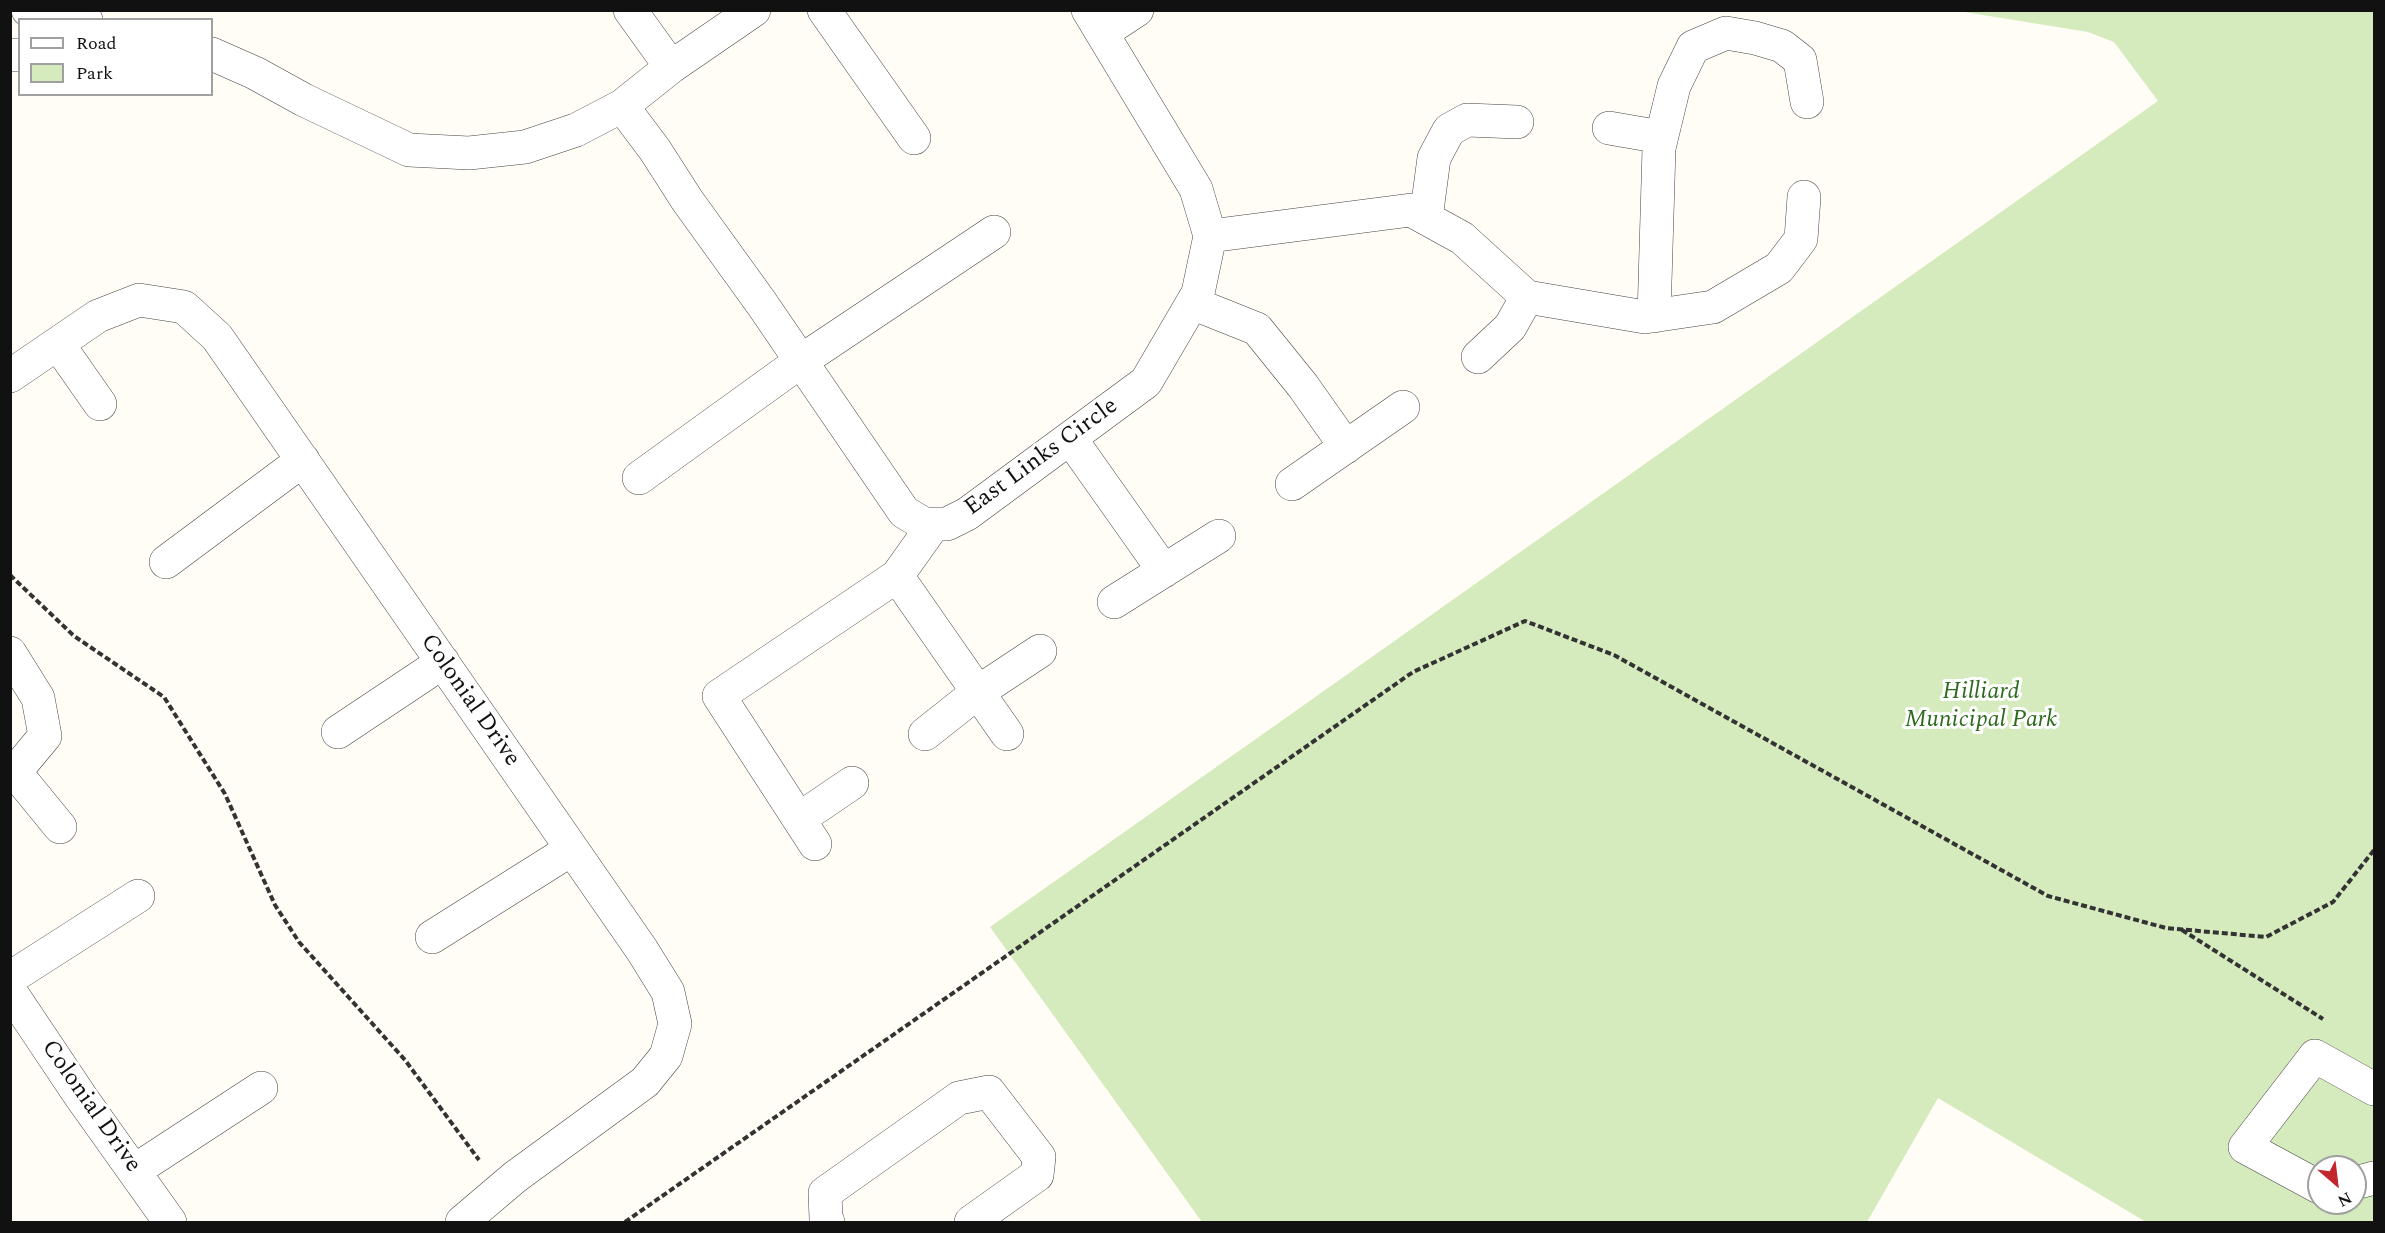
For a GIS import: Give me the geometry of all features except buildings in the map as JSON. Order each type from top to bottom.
[{"type":"street","points":[[28,10],[73,13],[82,18]]},
{"type":"street","points":[[630,10],[671,67]]},
{"type":"street","points":[[213,54],[409,150],[469,153],[525,147],[576,130],[622,106],[671,67],[754,10]]},
{"type":"street","points":[[824,10],[914,138]]},
{"type":"street","points":[[1095,22],[1137,10]]},
{"type":"street","name":"East Links Circle","points":[[622,106],[655,150],[687,200],[904,512],[924,524],[947,525],[967,514],[1146,382],[1198,292],[1210,236],[1196,189],[1095,22]]},
{"type":"street","points":[[1654,316],[1659,148],[1674,86],[1693,47],[1726,33],[1782,46],[1800,60],[1807,102]]},
{"type":"street","points":[[1426,218],[1434,158],[1449,130],[1467,120],[1517,122]]},
{"type":"street","points":[[1609,128],[1661,137]]},
{"type":"street","points":[[1210,236],[1411,210],[1462,238],[1527,297],[1646,318],[1713,307],[1779,268],[1801,238],[1804,197]]},
{"type":"street","points":[[639,478],[801,361],[994,232]]},
{"type":"street","points":[[1478,357],[1510,327],[1527,297]]},
{"type":"street","name":"Colonial Drive","points":[[10,376],[98,316],[139,300],[184,307],[217,337],[642,950],[668,992],[675,1024],[666,1056],[645,1082],[501,1189],[462,1222]]},
{"type":"street","points":[[1192,303],[1257,329],[1303,386],[1346,447]]},
{"type":"street","points":[[58,344],[100,404]]},
{"type":"street","points":[[1292,484],[1404,407]]},
{"type":"street","points":[[1070,438],[1164,571]]},
{"type":"street","points":[[166,562],[303,460]]},
{"type":"street","points":[[852,783],[807,832],[719,696],[897,576],[934,524]]},
{"type":"street","points":[[1114,602],[1219,536]]},
{"type":"street","points":[[897,576],[1007,734]]},
{"type":"street","points":[[925,734],[978,692],[1040,651]]},
{"type":"street","points":[[10,653],[38,698],[45,736],[13,775],[60,827]]},
{"type":"street","points":[[338,732],[442,662]]},
{"type":"street","points":[[432,938],[572,849]]},
{"type":"street","points":[[10,978],[138,896]]},
{"type":"street","name":"Colonial Drive","points":[[10,991],[170,1222]]},
{"type":"street","points":[[2307,1181],[2245,1147],[2315,1056],[2374,1089]]},
{"type":"street","points":[[134,1171],[261,1088]]},
{"type":"street","points":[[828,1222],[825,1193],[959,1098],[989,1092],[1038,1157],[1038,1175],[971,1222]]},
{"type":"path","points":[[10,575],[74,636],[164,697],[225,794],[275,905],[299,942],[405,1060],[501,1189]]},
{"type":"path","points":[[625,1222],[1413,672],[1525,621],[1614,655],[2048,896],[2166,928],[2266,937],[2333,902],[2374,850]]},
{"type":"path","points":[[2182,930],[2324,1020]]},
{"type":"green space","name":"Hilliard Municipal Park","points":[[1958,11],[2374,11],[2374,1222],[2146,1222],[1938,1098],[1867,1222],[1202,1222],[990,927],[2158,101],[2114,42],[2088,32]]}]
